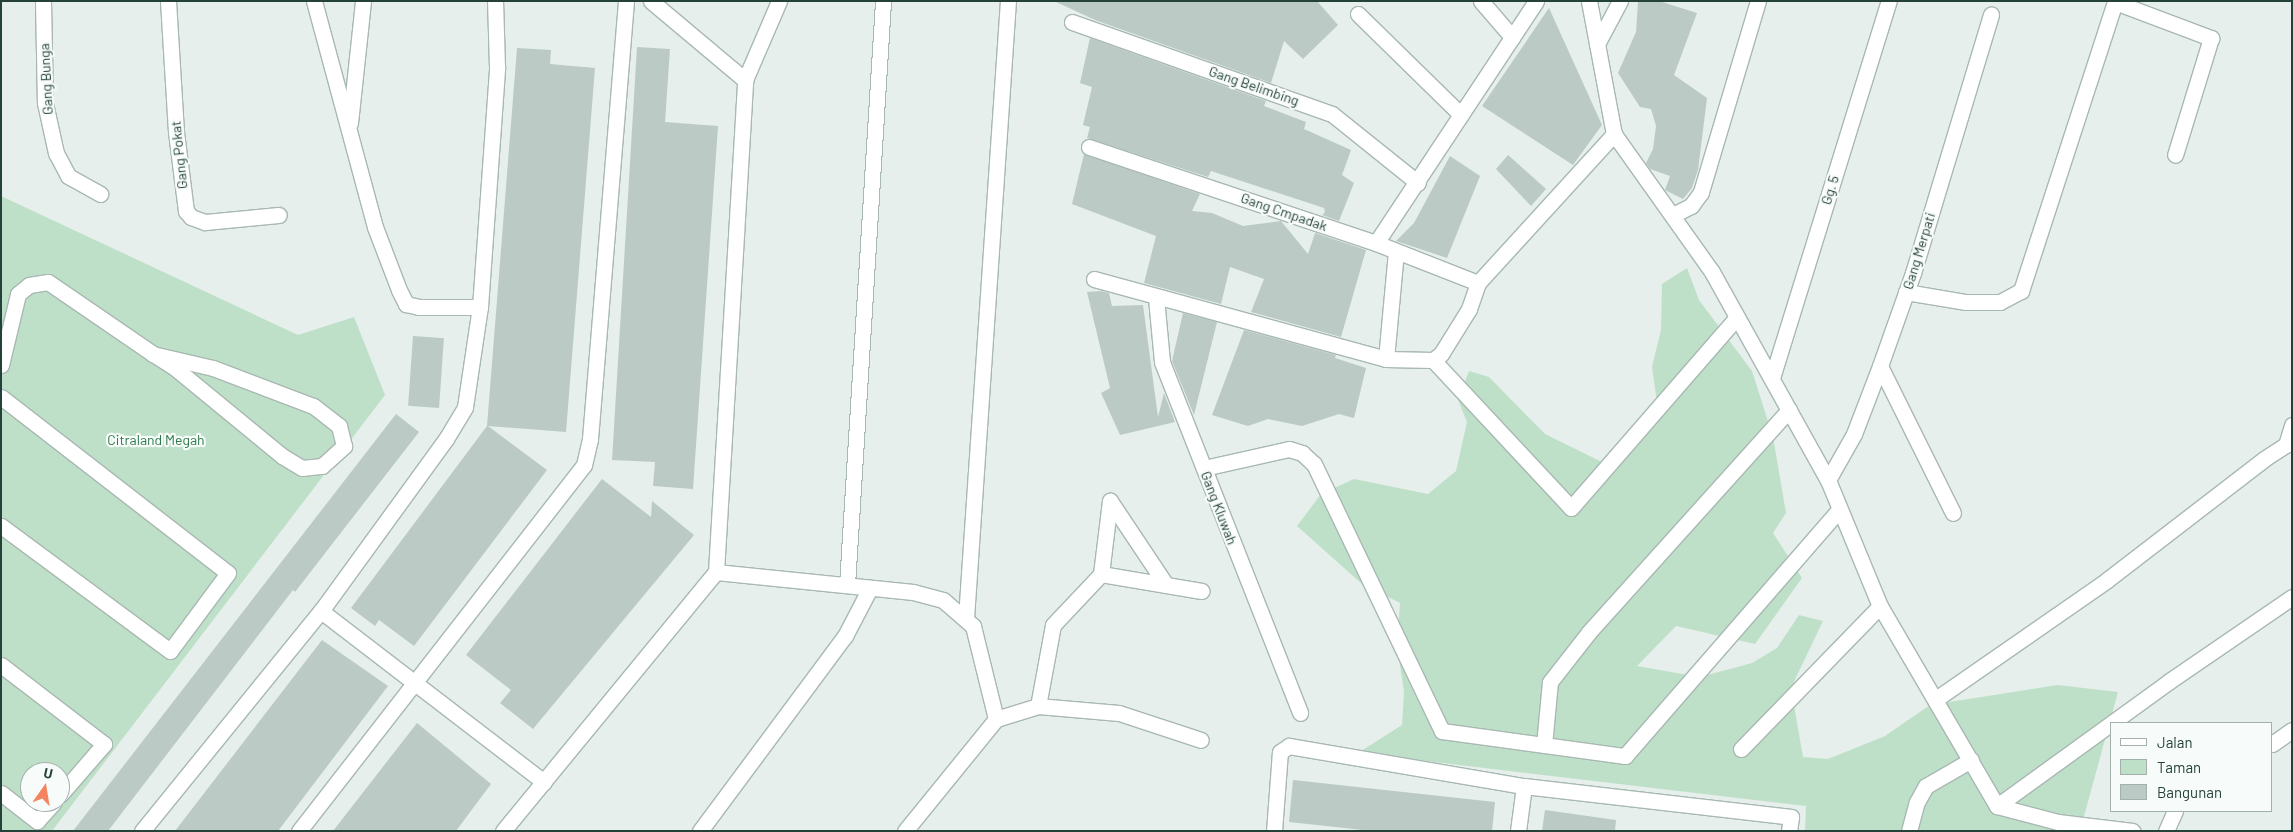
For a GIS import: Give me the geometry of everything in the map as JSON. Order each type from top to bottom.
[{"type":"street","name":"Gang Bunga","points":[[43,1],[45,104],[56,153],[68,176],[100,194]]},
{"type":"street","name":"Gang Pokat","points":[[168,1],[176,132],[186,211],[191,217],[205,222],[279,215]]},
{"type":"street","points":[[314,1],[376,228],[406,304],[419,307],[480,307]]},
{"type":"street","points":[[349,132],[363,1]]},
{"type":"street","points":[[142,831],[321,611],[446,439],[465,407],[480,307],[497,67],[495,1]]},
{"type":"street","points":[[299,831],[584,465],[590,439],[626,1]]},
{"type":"street","points":[[651,1],[745,80]]},
{"type":"street","points":[[503,831],[716,572],[745,80],[779,1]]},
{"type":"street","points":[[847,585],[884,1]]},
{"type":"street","points":[[966,618],[1008,1]]},
{"type":"street","points":[[1481,1],[1512,37]]},
{"type":"street","points":[[1376,243],[1418,183],[1536,1]]},
{"type":"street","points":[[1589,1],[1614,134],[1712,272],[1828,480],[1880,606],[1997,806],[2058,822],[2132,831]]},
{"type":"street","points":[[1597,44],[1620,1]]},
{"type":"street","points":[[1672,215],[1690,206],[1701,192],[1758,1]]},
{"type":"street","name":"Gg. 5","points":[[1772,378],[1889,1]]},
{"type":"street","points":[[1906,292],[1966,302],[2000,302],[2021,291],[2115,2],[2211,38],[2174,155]]},
{"type":"street","points":[[1358,14],[1461,115]]},
{"type":"street","name":"Gang Merpati","points":[[1828,480],[1854,434],[1906,292],[1991,15]]},
{"type":"street","name":"Gang Belimbing","points":[[1072,22],[1332,114],[1418,183]]},
{"type":"street","points":[[1094,280],[1386,359],[1433,360],[1441,354],[1469,309],[1478,283],[1614,134]]},
{"type":"street","name":"Gang Cmpadak","points":[[1089,147],[1376,243],[1478,283]]},
{"type":"street","points":[[1386,359],[1396,251]]},
{"type":"street","points":[[1,365],[18,294],[29,285],[48,282],[153,354],[282,456],[302,468],[322,466],[344,446],[339,426],[312,406],[213,368],[153,354]]},
{"type":"street","name":"Gang Kluwah","points":[[1156,298],[1162,362],[1300,713]]},
{"type":"street","points":[[1433,360],[1570,508],[1737,317]]},
{"type":"street","points":[[1880,366],[1953,513]]},
{"type":"street","points":[[1,397],[228,573],[170,651],[1,526]]},
{"type":"street","points":[[1544,745],[1550,682],[1589,632],[1789,410]]},
{"type":"street","points":[[1936,699],[2107,580],[2289,443],[2292,425]]},
{"type":"street","points":[[1204,468],[1275,450],[1302,453],[1314,464],[1442,731],[1625,756],[1839,510]]},
{"type":"street","points":[[1038,706],[1053,625],[1101,574],[1110,501],[1166,585]]},
{"type":"street","points":[[716,572],[913,592],[943,600],[973,626],[996,719]]},
{"type":"street","points":[[1101,574],[1202,591]]},
{"type":"street","points":[[700,831],[845,636],[870,588]]},
{"type":"street","points":[[2113,722],[2292,597]]},
{"type":"street","points":[[1741,749],[1880,606]]},
{"type":"street","points":[[321,611],[544,782]]},
{"type":"street","points":[[1,665],[104,744],[70,783]]},
{"type":"street","points":[[905,831],[996,719],[1038,706],[1119,713],[1201,740]]},
{"type":"street","points":[[1997,806],[2110,724]]},
{"type":"street","points":[[2273,743],[2292,730]]},
{"type":"street","points":[[1274,831],[1280,752],[1289,746],[1524,786],[1791,817],[1789,831]]},
{"type":"street","points":[[1909,831],[1917,802],[1926,786],[1971,760]]},
{"type":"street","points":[[1518,831],[1524,786]]},
{"type":"street","points":[[1,793],[20,808]]},
{"type":"street","points":[[25,812],[37,822],[46,812]]},
{"type":"street","points":[[2166,831],[2175,812]]},
{"type":"green space","name":"Citraland Megah","points":[[1,196],[298,335],[354,317],[385,395],[70,807],[70,762],[20,762],[20,812],[67,812],[52,831],[1,831]]},
{"type":"green space","points":[[1687,268],[1699,300],[1752,371],[1773,437],[1786,513],[1773,533],[1802,578],[1755,644],[1676,626],[1637,666],[1700,677],[1752,663],[1777,648],[1799,615],[1823,621],[1791,688],[1803,757],[1828,759],[1885,736],[1930,705],[2058,685],[2118,692],[2080,831],[1805,831],[1806,806],[1358,753],[1402,725],[1404,692],[1397,645],[1400,603],[1362,584],[1297,526],[1321,494],[1354,479],[1428,494],[1456,471],[1467,422],[1458,400],[1469,371],[1489,377],[1545,434],[1606,464],[1634,448],[1657,403],[1652,367],[1661,330],[1662,284]]},
{"type":"building","points":[[1054,1],[1317,1],[1338,25],[1303,59],[1284,41],[1271,83],[1095,20]]},
{"type":"building","points":[[1638,1],[1659,1],[1697,13],[1674,75],[1707,98],[1698,170],[1692,188],[1683,199],[1665,190],[1670,176],[1650,169],[1646,163],[1653,149],[1656,126],[1651,109],[1640,107],[1618,73],[1636,32]]},
{"type":"building","points":[[1549,8],[1602,125],[1573,165],[1482,106]]},
{"type":"building","points":[[1090,38],[1266,101],[1264,106],[1306,122],[1304,129],[1351,150],[1342,175],[1354,183],[1339,221],[1322,215],[1325,212],[1324,208],[1211,171],[1208,177],[1087,138],[1090,127],[1083,125],[1092,87],[1080,83]]},
{"type":"building","points":[[637,47],[670,49],[665,122],[718,126],[693,489],[653,486],[655,462],[612,460]]},
{"type":"building","points":[[517,48],[551,50],[550,64],[595,68],[566,432],[488,426],[547,470],[414,646],[379,620],[375,626],[351,608],[487,426]]},
{"type":"building","points":[[1084,154],[1200,194],[1192,211],[1212,213],[1243,226],[1281,221],[1308,254],[1315,233],[1366,250],[1341,337],[1251,312],[1264,279],[1230,267],[1221,304],[1144,283],[1156,236],[1072,204]]},
{"type":"building","points":[[1508,155],[1546,189],[1531,206],[1496,169]]},
{"type":"building","points":[[1450,156],[1480,176],[1447,258],[1396,241],[1414,223]]},
{"type":"building","points":[[1101,291],[1109,293],[1112,306],[1143,305],[1158,417],[1164,393],[1175,422],[1120,435],[1101,393],[1110,388],[1087,292]]},
{"type":"building","points":[[1183,313],[1217,322],[1194,415],[1172,361]]},
{"type":"building","points":[[1244,330],[1336,355],[1335,358],[1366,368],[1354,418],[1339,414],[1302,426],[1268,419],[1248,426],[1212,415]]},
{"type":"building","points":[[413,336],[444,338],[439,408],[408,406]]},
{"type":"building","points":[[396,414],[419,432],[295,592],[293,590],[108,831],[73,831]]},
{"type":"building","points":[[602,479],[651,517],[652,501],[694,535],[533,729],[500,703],[511,690],[466,655]]},
{"type":"building","points":[[322,640],[388,686],[278,831],[175,831]]},
{"type":"building","points":[[417,723],[491,784],[456,831],[333,831]]},
{"type":"building","points":[[1293,780],[1495,802],[1492,831],[1372,831],[1289,822]]},
{"type":"building","points":[[1545,810],[1616,820],[1615,831],[1542,831]]}]
